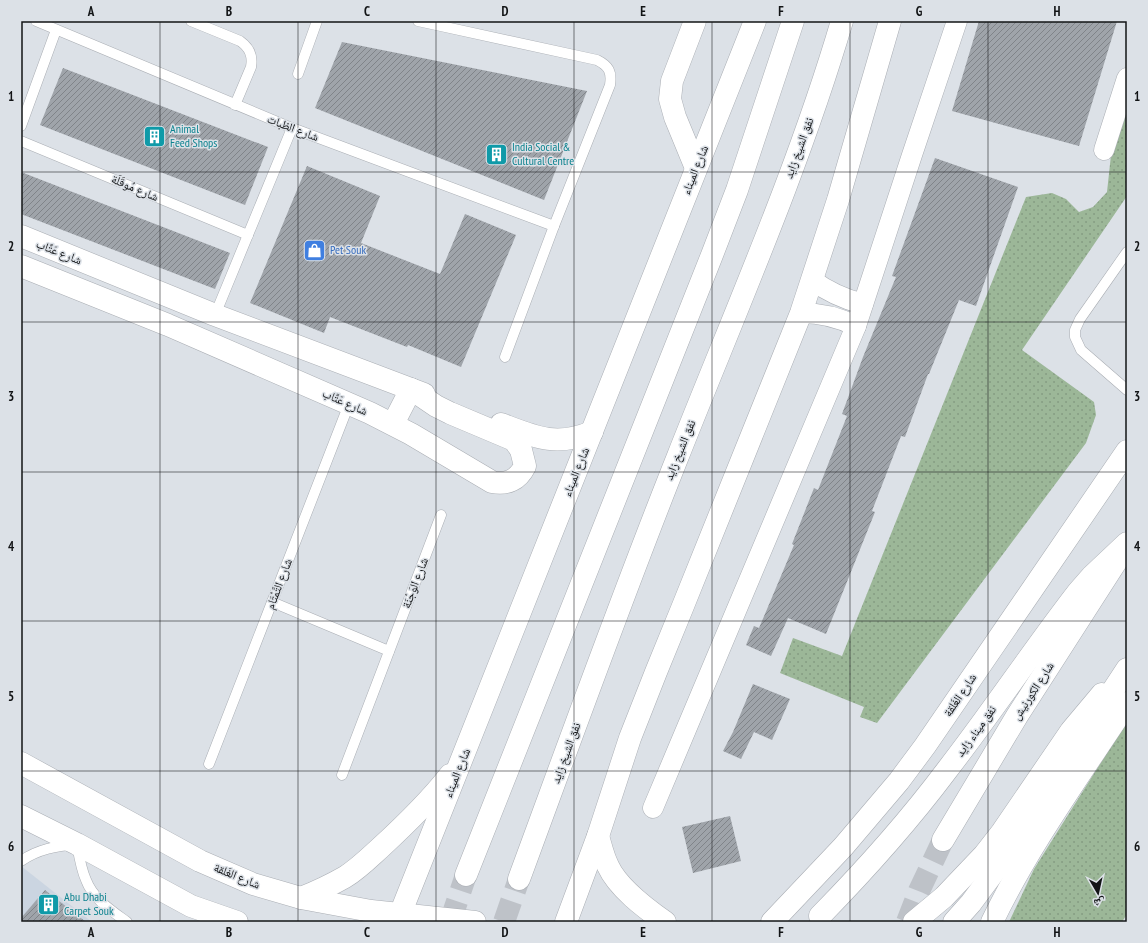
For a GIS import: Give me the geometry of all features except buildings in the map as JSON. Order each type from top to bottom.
[{"type":"main road","points":[[695,21],[672,81],[670,99],[675,117],[696,168]]},
{"type":"main road","name":"شارع الميناء","points":[[399,918],[754,21]]},
{"type":"main road","points":[[466,875],[715,248],[742,176],[793,21]]},
{"type":"main road","name":"نفق الشيخ زايد","points":[[519,879],[659,504],[794,165],[816,103],[842,21]]},
{"type":"main road","points":[[566,922],[598,836],[630,738],[801,313],[840,192],[890,21]]},
{"type":"main road","name":"شارع عَتَّاب","points":[[21,236],[216,315],[540,438],[550,440],[567,439],[592,432]]},
{"type":"main road","name":"شارع عَتَّاب","points":[[21,266],[168,325],[393,424],[492,482],[506,483],[513,480],[522,472],[524,466],[521,450],[514,440],[450,413],[436,406],[411,389]]},
{"type":"main road","points":[[393,424],[411,389]]},
{"type":"main road","name":"شارع الغَلقة","points":[[772,922],[843,847],[925,746],[1127,452]]},
{"type":"main road","name":"شارع الكورنيش","points":[[943,840],[1017,716],[1127,544]]},
{"type":"main road","name":"نفق ميناء زايد","points":[[820,916],[854,881],[948,770],[1092,576],[1127,544]]},
{"type":"main road","points":[[914,922],[944,897],[984,855],[1002,832],[1071,731],[1127,665]]},
{"type":"main road","points":[[954,922],[971,903],[998,866],[1127,669]]},
{"type":"main road","points":[[992,922],[1006,893],[1028,855],[1127,703]]},
{"type":"main road","points":[[301,898],[325,888],[346,876],[364,862],[422,808],[451,773],[464,754]]},
{"type":"main road","name":"شارع الغَلقة","points":[[21,763],[200,861],[253,884],[373,917],[475,922]]},
{"type":"main road","points":[[21,816],[77,844],[195,914],[237,922]]},
{"type":"main road","points":[[598,836],[602,852],[615,878],[625,890],[665,922]]},
{"type":"street","points":[[653,808],[856,326],[957,21]]},
{"type":"street","points":[[1104,150],[1127,78]]},
{"type":"street","points":[[812,280],[832,293],[863,304]]},
{"type":"street","points":[[801,313],[825,314],[837,317],[856,326]]},
{"type":"lane","name":"شارع الظبات","points":[[36,21],[292,128],[554,226]]},
{"type":"lane","points":[[191,21],[240,41],[245,44],[249,50],[252,62],[235,105]]},
{"type":"lane","points":[[298,74],[317,21]]},
{"type":"lane","points":[[418,21],[597,60],[604,64],[612,77],[505,357]]},
{"type":"lane","points":[[21,126],[56,30]]},
{"type":"lane","points":[[216,315],[292,128]]},
{"type":"lane","name":"شارع مُوقَلَة","points":[[21,141],[248,236]]},
{"type":"lane","points":[[1127,252],[1080,319],[1075,330],[1075,337],[1081,350],[1127,390]]},
{"type":"lane","name":"شارع التَّمْتَام","points":[[209,764],[349,404]]},
{"type":"lane","name":"شارع الوَجْنَة","points":[[342,775],[441,515]]},
{"type":"lane","points":[[272,602],[389,650]]},
{"type":"lane","points":[[21,862],[35,853],[45,849],[77,844],[86,882],[95,896],[127,922]]},
{"type":"shaded area","points":[[21,866],[92,922],[21,922]]},
{"type":"green space","points":[[1127,103],[1127,196],[1022,350],[1094,402],[1096,415],[1086,443],[877,723],[860,717],[864,707],[780,673],[793,638],[842,656],[1026,197],[1052,193],[1066,199],[1079,212],[1093,207],[1107,192],[1111,155]]},
{"type":"green space","points":[[1127,721],[1127,914],[1122,922],[1009,922],[1034,869]]},
{"type":"tunnel","points":[[907,922],[919,891],[943,840]]},
{"type":"tunnel","points":[[450,922],[466,875]]},
{"type":"tunnel","points":[[504,922],[519,879]]},
{"type":"place","name":"Animal Feed Shops","points":[[154,136]]},
{"type":"place","name":"India Social & Cultural Centre","points":[[496,154]]},
{"type":"place","name":"Pet Souk","points":[[315,250]]},
{"type":"place","name":"Abu Dhabi Carpet Souk","points":[[48,904]]}]
